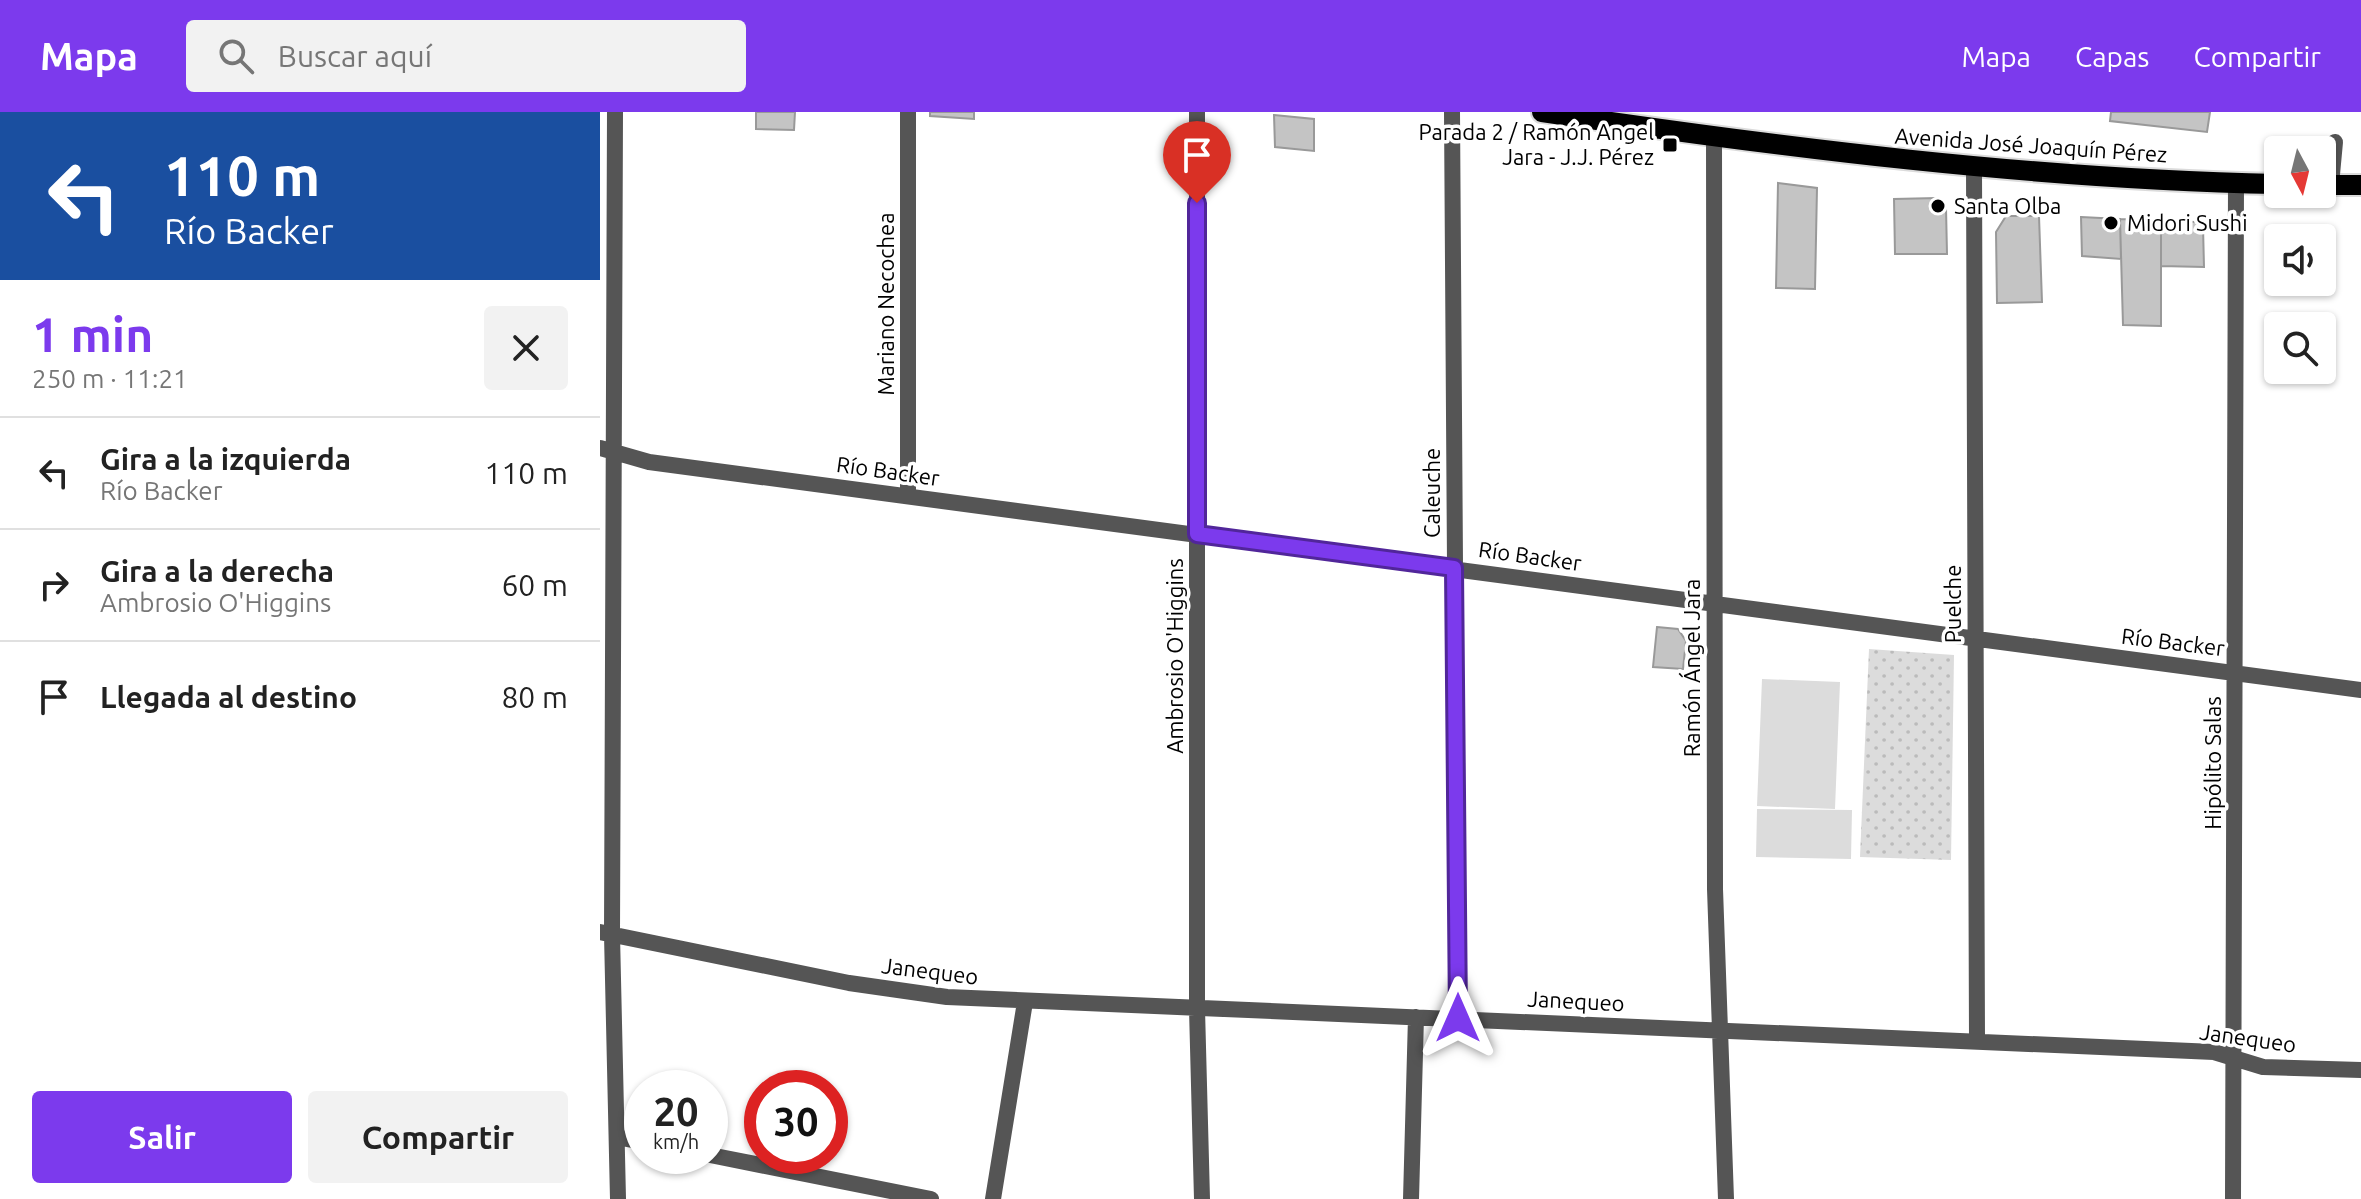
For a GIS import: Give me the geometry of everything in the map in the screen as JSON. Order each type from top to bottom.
[{"type":"main road","name":"Avenida José Joaquín Pérez","points":[[1542,112],[1714,137],[1974,168],[2108,178],[2264,184]]},
{"type":"main road","points":[[2336,185],[2361,185]]},
{"type":"street","points":[[615,112],[606,450],[606,934],[618,1199]]},
{"type":"street","name":"Mariano Necochea","points":[[908,112],[908,496]]},
{"type":"street","name":"Ambrosio O'Higgins","points":[[1197,112],[1197,1009],[1202,1199]]},
{"type":"street","name":"Caleuche","points":[[1452,112],[1458,1018]]},
{"type":"street","name":"Ramón Ángel Jara","points":[[1714,137],[1714,801],[1726,1199]]},
{"type":"street","name":"Puelche","points":[[1974,168],[1977,1040]]},
{"type":"street","name":"Hipólito Salas","points":[[2233,1199],[2236,183]]},
{"type":"street","name":"Río Backer","points":[[606,450],[634,460],[2361,690]]},
{"type":"street","name":"Janequeo","points":[[606,934],[901,992],[1025,1002],[2214,1052],[2263,1067],[2361,1070]]},
{"type":"street","points":[[993,1199],[1025,1002]]},
{"type":"street","points":[[1411,1199],[1416,1017]]},
{"type":"street","points":[[617,1137],[624,1138]]},
{"type":"street","points":[[728,1159],[931,1199]]},
{"type":"shaded area","points":[[1869,649],[1954,655],[1951,860],[1860,857]]},
{"type":"shaded area","points":[[1762,679],[1840,682],[1835,809],[1757,806]]},
{"type":"shaded area","points":[[1757,809],[1852,810],[1851,859],[1756,857]]},
{"type":"building","points":[[756,112],[795,112],[794,130],[756,129]]},
{"type":"building","points":[[930,112],[974,112],[974,119],[930,116]]},
{"type":"building","points":[[2111,112],[2210,112],[2207,132],[2110,121]]},
{"type":"building","points":[[1274,115],[1314,119],[1314,151],[1275,147]]},
{"type":"building","points":[[1778,183],[1817,188],[1815,289],[1776,288]]},
{"type":"building","points":[[1937,198],[1946,208],[1947,254],[1895,254],[1894,199]]},
{"type":"building","points":[[2006,216],[2039,216],[2042,302],[1997,303],[1996,232]]},
{"type":"building","points":[[2081,217],[2120,219],[2121,259],[2082,256]]},
{"type":"building","points":[[2120,219],[2161,221],[2161,326],[2123,325]]},
{"type":"building","points":[[2161,221],[2196,222],[2203,226],[2204,267],[2161,266]]},
{"type":"building","points":[[1657,627],[1678,629],[1686,641],[1683,669],[1653,667]]},
{"type":"place","name":"Parada 2 / Ramón Angel Jara - J.J. Pérez","points":[[1670,145]]},
{"type":"place","name":"Santa Olba","points":[[1938,206]]},
{"type":"place","name":"Midori Sushi","points":[[2111,223]]},
{"type":"route","points":[[1197,203],[1197,534],[1454,568],[1458,1018]]}]
